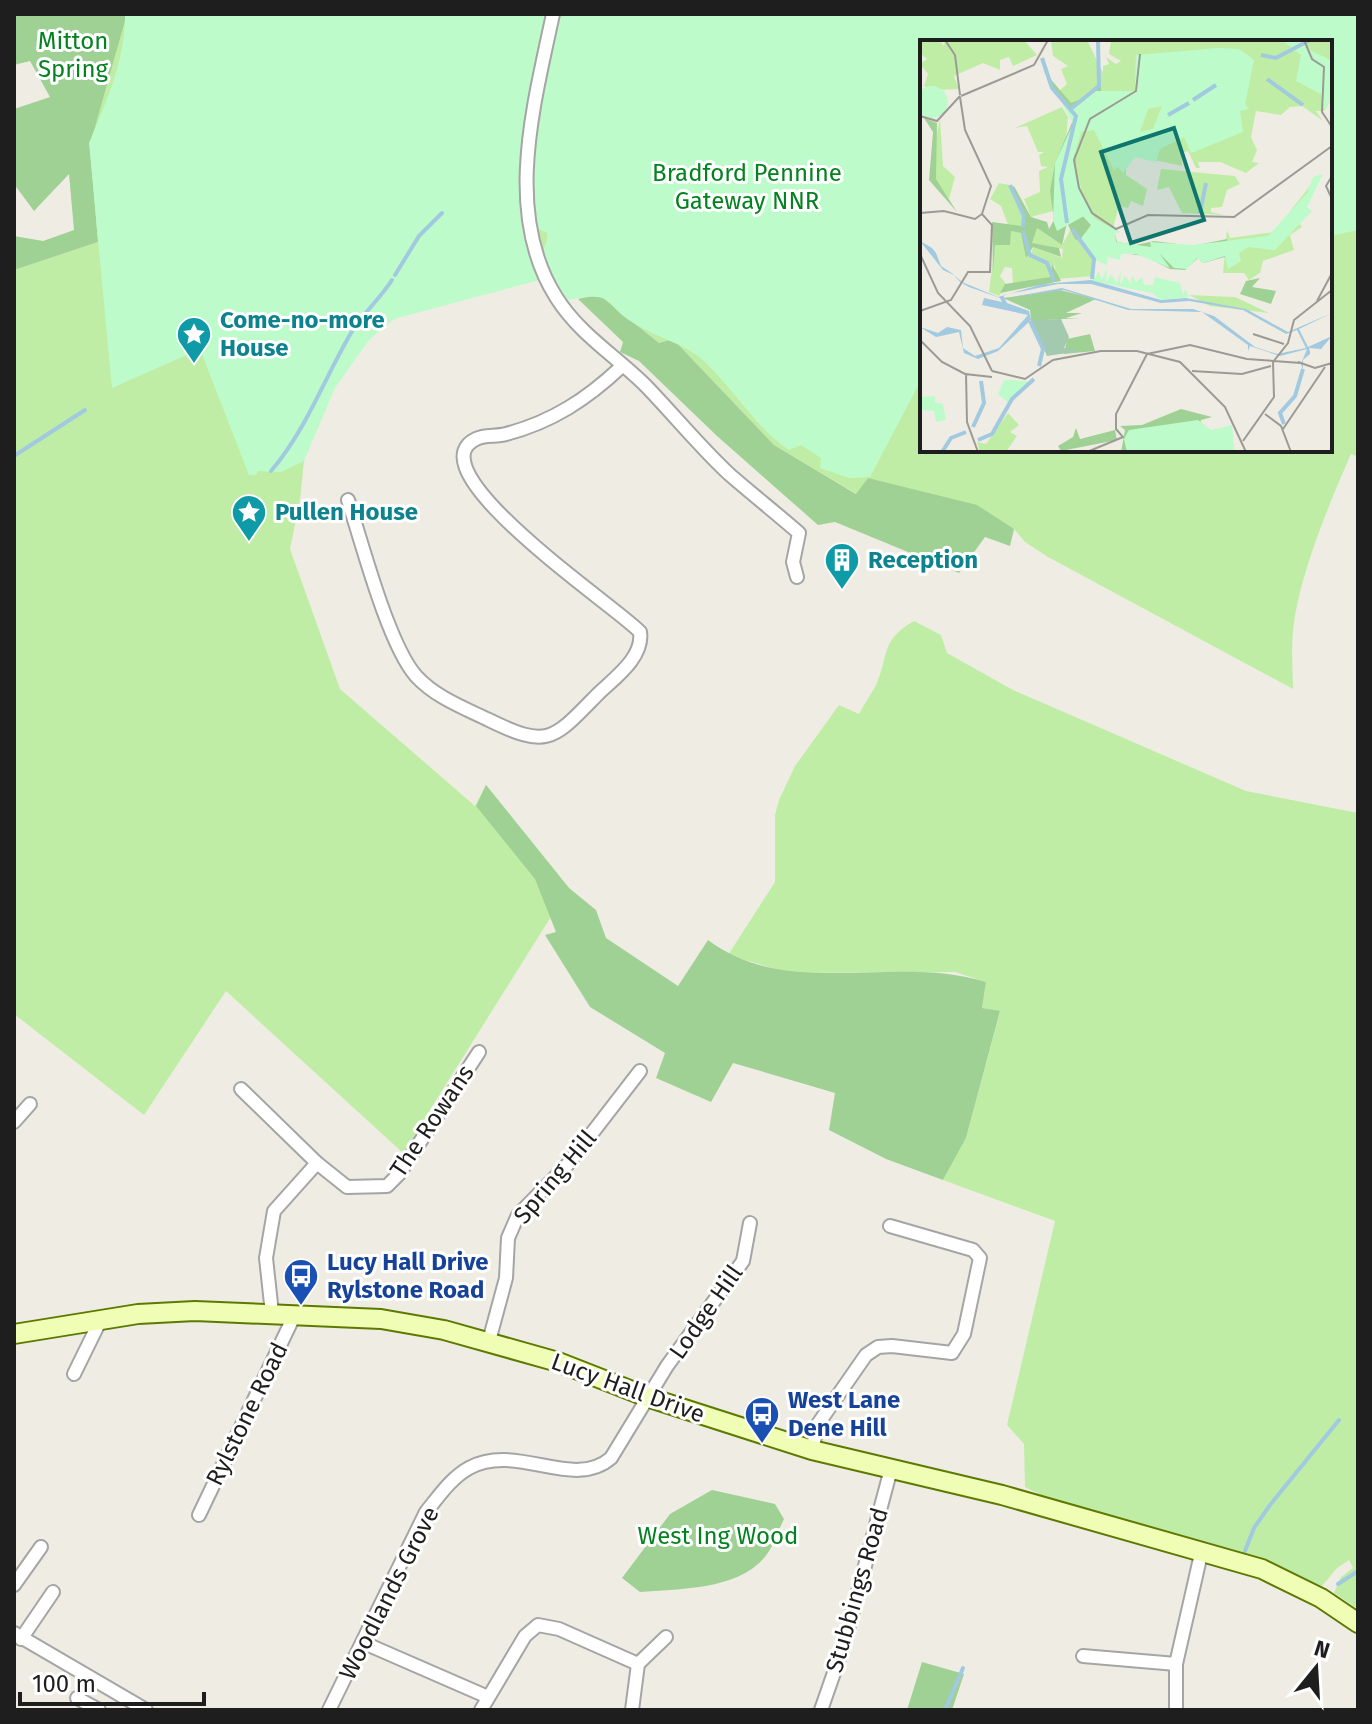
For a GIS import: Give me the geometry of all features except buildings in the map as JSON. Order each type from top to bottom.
[{"type":"street","points":[[553,14],[539,77],[528,161],[526,204],[532,246],[556,298],[602,351],[642,383],[728,473],[799,533],[793,562],[797,577]]},
{"type":"street","points":[[348,500],[386,617],[413,673],[447,700],[514,732],[534,738],[554,735],[633,658],[641,641],[640,632],[534,548],[487,500],[465,469],[462,455],[475,439],[502,435],[535,424],[586,400],[621,367]]},
{"type":"street","name":"The Rowans","points":[[317,1163],[347,1187],[387,1186],[399,1174],[479,1052]]},
{"type":"street","name":"Spring Hill","points":[[489,1341],[506,1278],[508,1238],[518,1215],[569,1163],[640,1071]]},
{"type":"street","points":[[241,1089],[317,1163],[274,1211],[266,1258],[272,1313]]},
{"type":"street","points":[[14,1122],[30,1104]]},
{"type":"street","name":"Lodge Hill","points":[[650,1398],[667,1366],[743,1261],[750,1223]]},
{"type":"street","points":[[812,1450],[818,1424],[866,1355],[878,1347],[892,1346],[952,1353],[964,1334],[980,1258],[973,1250],[890,1226]]},
{"type":"street","name":"Lucy Hall Drive","points":[[14,1334],[195,1311],[381,1319],[489,1341],[558,1362],[650,1398],[812,1450],[1002,1495],[1262,1569],[1321,1598],[1358,1623]]},
{"type":"street","name":"Rylstone Road","points":[[199,1515],[295,1314]]},
{"type":"street","points":[[74,1374],[100,1321]]},
{"type":"street","name":"Woodlands Grove","points":[[329,1710],[426,1512],[456,1477],[470,1467],[502,1459],[584,1471],[599,1469],[622,1445],[650,1398]]},
{"type":"street","name":"Stubbings Road","points":[[821,1710],[844,1644],[891,1469]]},
{"type":"street","points":[[14,1585],[41,1547]]},
{"type":"street","points":[[1176,1710],[1176,1664],[1201,1554]]},
{"type":"street","points":[[53,1592],[18,1636],[146,1710]]},
{"type":"street","points":[[481,1710],[525,1636],[538,1625],[559,1629],[638,1664]]},
{"type":"street","points":[[632,1710],[638,1664],[666,1637]]},
{"type":"street","points":[[364,1643],[488,1697]]},
{"type":"street","points":[[1083,1656],[1176,1664]]},
{"type":"street","points":[[77,1698],[99,1710]]},
{"type":"green space","name":"Mitton Spring","points":[[14,14],[125,14],[126,17],[90,145],[98,242],[14,270],[14,236],[43,241],[74,230],[69,174],[34,211],[14,184],[14,109],[50,97],[30,61],[14,65]]},
{"type":"green space","points":[[125,14],[1358,14],[1358,457],[1351,454],[1342,474],[1301,588],[1292,639],[1293,689],[1048,557],[1025,542],[1014,529],[868,478],[857,494],[774,445],[673,339],[659,343],[598,294],[562,258],[492,290],[359,329],[305,452],[290,549],[340,689],[475,806],[486,785],[569,888],[403,1153],[226,991],[144,1115],[14,1014],[14,270],[98,242],[90,145]]},
{"type":"green space","points":[[125,14],[549,14],[521,197],[527,239],[544,279],[394,319],[369,340],[335,388],[304,461],[281,472],[258,471],[256,475],[249,475],[200,349],[112,388],[89,143],[119,64]]},
{"type":"green space","name":"Bradford Pennine Gateway NNR","points":[[555,14],[1358,14],[1358,230],[1332,236],[1332,40],[920,40],[920,382],[870,477],[849,478],[820,468],[821,458],[801,445],[789,450],[755,419],[696,354],[637,325],[608,301],[595,297],[568,300],[544,264],[547,233],[534,227],[533,170]]},
{"type":"green space","points":[[598,294],[659,343],[673,339],[774,445],[856,494],[868,478],[977,505],[1014,529],[1010,546],[985,537],[959,573],[835,522],[818,525],[717,436],[639,361],[620,352],[623,342],[578,299]]},
{"type":"green space","points":[[914,621],[941,635],[947,653],[1013,690],[1246,791],[1358,813],[1358,1609],[1334,1593],[1341,1577],[1353,1568],[1349,1560],[1337,1568],[1322,1586],[1235,1550],[1045,1497],[1025,1487],[1024,1444],[1007,1425],[1055,1221],[943,1180],[966,1138],[1000,1012],[982,1008],[986,982],[955,972],[789,973],[728,955],[775,882],[775,815],[795,766],[839,705],[859,714],[876,685],[890,642]]},
{"type":"green space","points":[[486,785],[569,888],[596,910],[606,938],[678,986],[708,940],[739,958],[773,968],[808,972],[951,974],[986,982],[982,1008],[1000,1011],[966,1138],[943,1180],[886,1159],[829,1130],[835,1093],[733,1063],[711,1102],[656,1078],[665,1053],[590,1007],[545,935],[556,932],[535,879],[476,806]]},
{"type":"green space","name":"West Ing Wood","points":[[712,1490],[775,1504],[784,1519],[764,1558],[738,1576],[706,1586],[640,1592],[622,1578],[670,1514]]},
{"type":"green space","points":[[922,1662],[964,1674],[952,1710],[907,1710]]},
{"type":"waterway","points":[[395,275],[419,236],[442,213]]},
{"type":"waterway","points":[[271,471],[305,421],[351,333],[392,280]]},
{"type":"waterway","points":[[14,456],[85,410]]},
{"type":"waterway","points":[[1245,1551],[1254,1528],[1270,1505],[1339,1420]]},
{"type":"waterway","points":[[1338,1584],[1358,1571]]},
{"type":"waterway","points":[[945,1710],[963,1668]]},
{"type":"place","name":"Come-no-more House","points":[[194,365]]},
{"type":"place","name":"Pullen House","points":[[249,543]]},
{"type":"place","name":"Reception","points":[[842,591]]},
{"type":"place","name":"Lucy Hall Drive Rylstone Road","points":[[301,1307]]},
{"type":"place","name":"West Lane Dene Hill","points":[[762,1445]]}]
